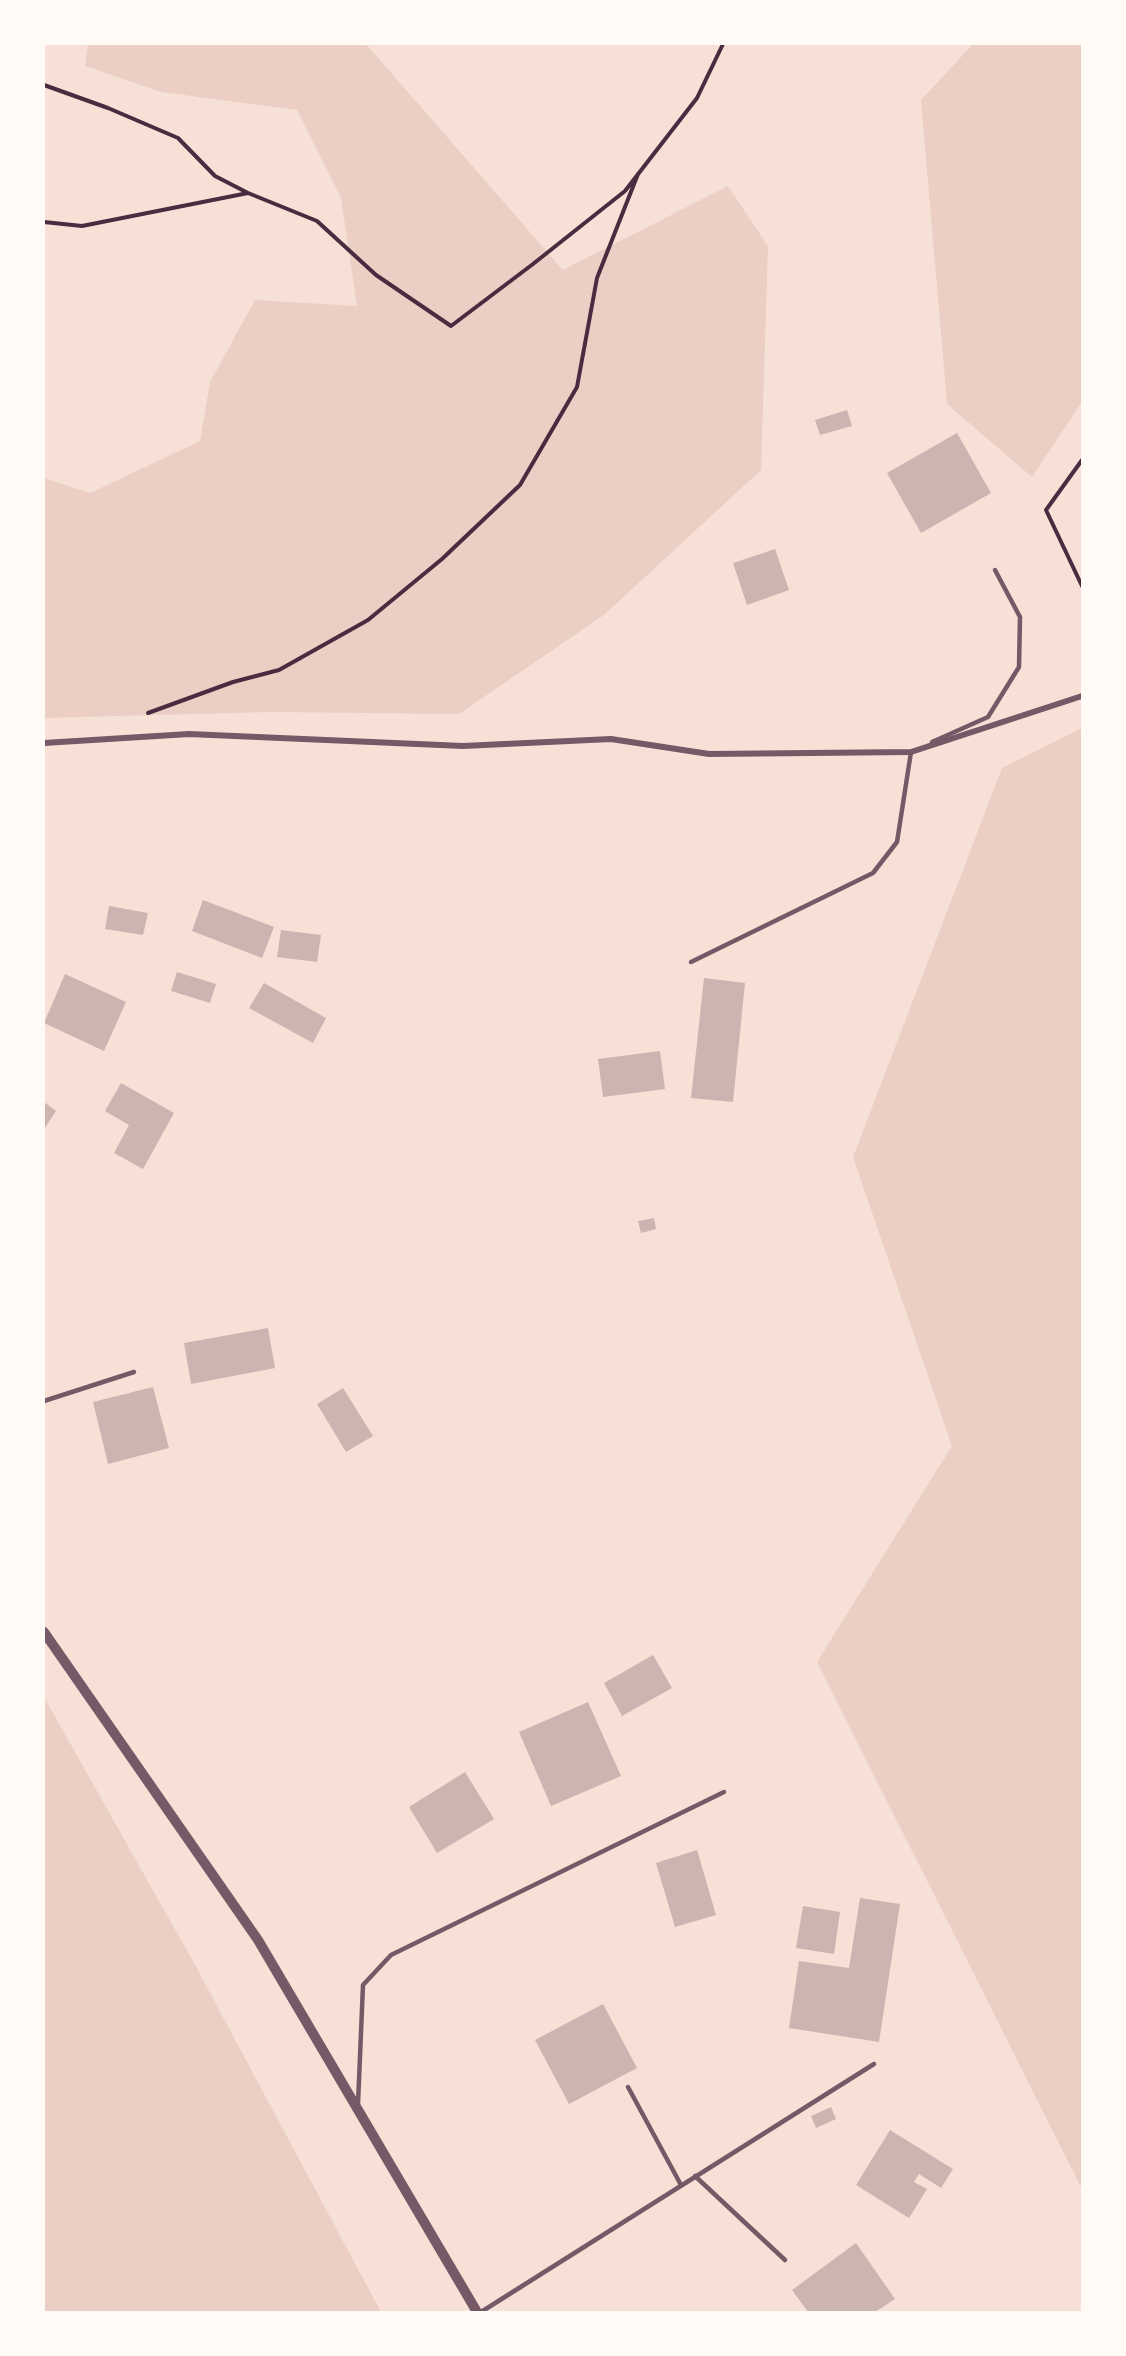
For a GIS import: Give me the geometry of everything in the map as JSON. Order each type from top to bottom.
[{"type":"street","points":[[44,743],[189,734],[463,746],[611,739],[709,754],[911,752],[1083,696]]},
{"type":"street","points":[[44,1632],[258,1940],[479,2313]]},
{"type":"lane","points":[[691,962],[873,873],[897,842],[911,752],[988,717],[1019,668],[1020,617],[995,570]]},
{"type":"lane","points":[[44,1401],[134,1372]]},
{"type":"lane","points":[[358,2110],[363,1985],[391,1955],[724,1792]]},
{"type":"lane","points":[[479,2313],[874,2064]]},
{"type":"lane","points":[[628,2087],[681,2185]]},
{"type":"lane","points":[[695,2176],[785,2260]]},
{"type":"path","points":[[44,85],[108,108],[178,138],[215,176],[317,221],[376,275],[451,326],[625,191],[697,98],[723,44]]},
{"type":"path","points":[[138,717],[233,682],[279,670],[368,620],[442,559],[520,485],[577,387],[597,278],[638,174]]},
{"type":"path","points":[[44,222],[82,226],[248,192]]},
{"type":"path","points":[[1083,460],[1046,510],[1083,586]]},
{"type":"shaded area","points":[[88,44],[366,44],[563,270],[728,186],[768,246],[761,470],[604,615],[459,714],[271,712],[44,718],[44,478],[90,493],[200,441],[210,382],[255,300],[357,306],[341,198],[297,110],[161,92],[85,66]]},
{"type":"shaded area","points":[[973,44],[1082,44],[1082,402],[1032,477],[947,404],[921,100]]},
{"type":"shaded area","points":[[1082,728],[1082,2189],[817,1662],[952,1446],[853,1157],[1002,768]]},
{"type":"shaded area","points":[[44,1697],[194,1963],[381,2312],[44,2312]]},
{"type":"building","points":[[847,410],[852,426],[820,435],[815,420]]},
{"type":"building","points":[[957,433],[991,493],[921,533],[887,473]]},
{"type":"building","points":[[775,549],[789,590],[747,605],[733,563]]},
{"type":"building","points":[[203,900],[274,927],[262,958],[192,931]]},
{"type":"building","points":[[109,906],[148,913],[143,935],[105,929]]},
{"type":"building","points":[[281,930],[321,935],[317,962],[277,957]]},
{"type":"building","points":[[177,972],[216,984],[210,1003],[171,991]]},
{"type":"building","points":[[65,974],[126,1002],[104,1051],[44,1023]]},
{"type":"building","points":[[704,978],[745,983],[733,1102],[691,1098]]},
{"type":"building","points":[[264,983],[326,1018],[313,1043],[249,1008]]},
{"type":"building","points":[[660,1051],[665,1089],[603,1097],[598,1059]]},
{"type":"building","points":[[121,1083],[174,1113],[143,1169],[114,1153],[129,1125],[105,1111]]},
{"type":"building","points":[[44,1102],[56,1111],[44,1129]]},
{"type":"building","points":[[654,1218],[656,1229],[641,1233],[638,1221]]},
{"type":"building","points":[[268,1328],[275,1368],[191,1384],[184,1343]]},
{"type":"building","points":[[153,1387],[169,1448],[108,1464],[93,1402]]},
{"type":"building","points":[[343,1388],[373,1436],[346,1452],[317,1404]]},
{"type":"building","points":[[653,1655],[672,1688],[622,1716],[604,1683]]},
{"type":"building","points":[[588,1702],[621,1776],[551,1806],[519,1732]]},
{"type":"building","points":[[465,1772],[494,1819],[437,1853],[409,1807]]},
{"type":"building","points":[[697,1850],[716,1915],[675,1927],[656,1863]]},
{"type":"building","points":[[860,1898],[900,1904],[879,2042],[789,2028],[799,1961],[849,1968]]},
{"type":"building","points":[[803,1906],[840,1912],[834,1954],[796,1948]]},
{"type":"building","points":[[603,2004],[637,2068],[569,2104],[535,2040]]},
{"type":"building","points":[[831,2107],[836,2119],[816,2128],[811,2116]]},
{"type":"building","points":[[890,2130],[953,2169],[941,2188],[919,2174],[914,2182],[927,2189],[909,2218],[856,2185]]},
{"type":"building","points":[[856,2243],[895,2299],[875,2312],[808,2312],[792,2290]]}]
